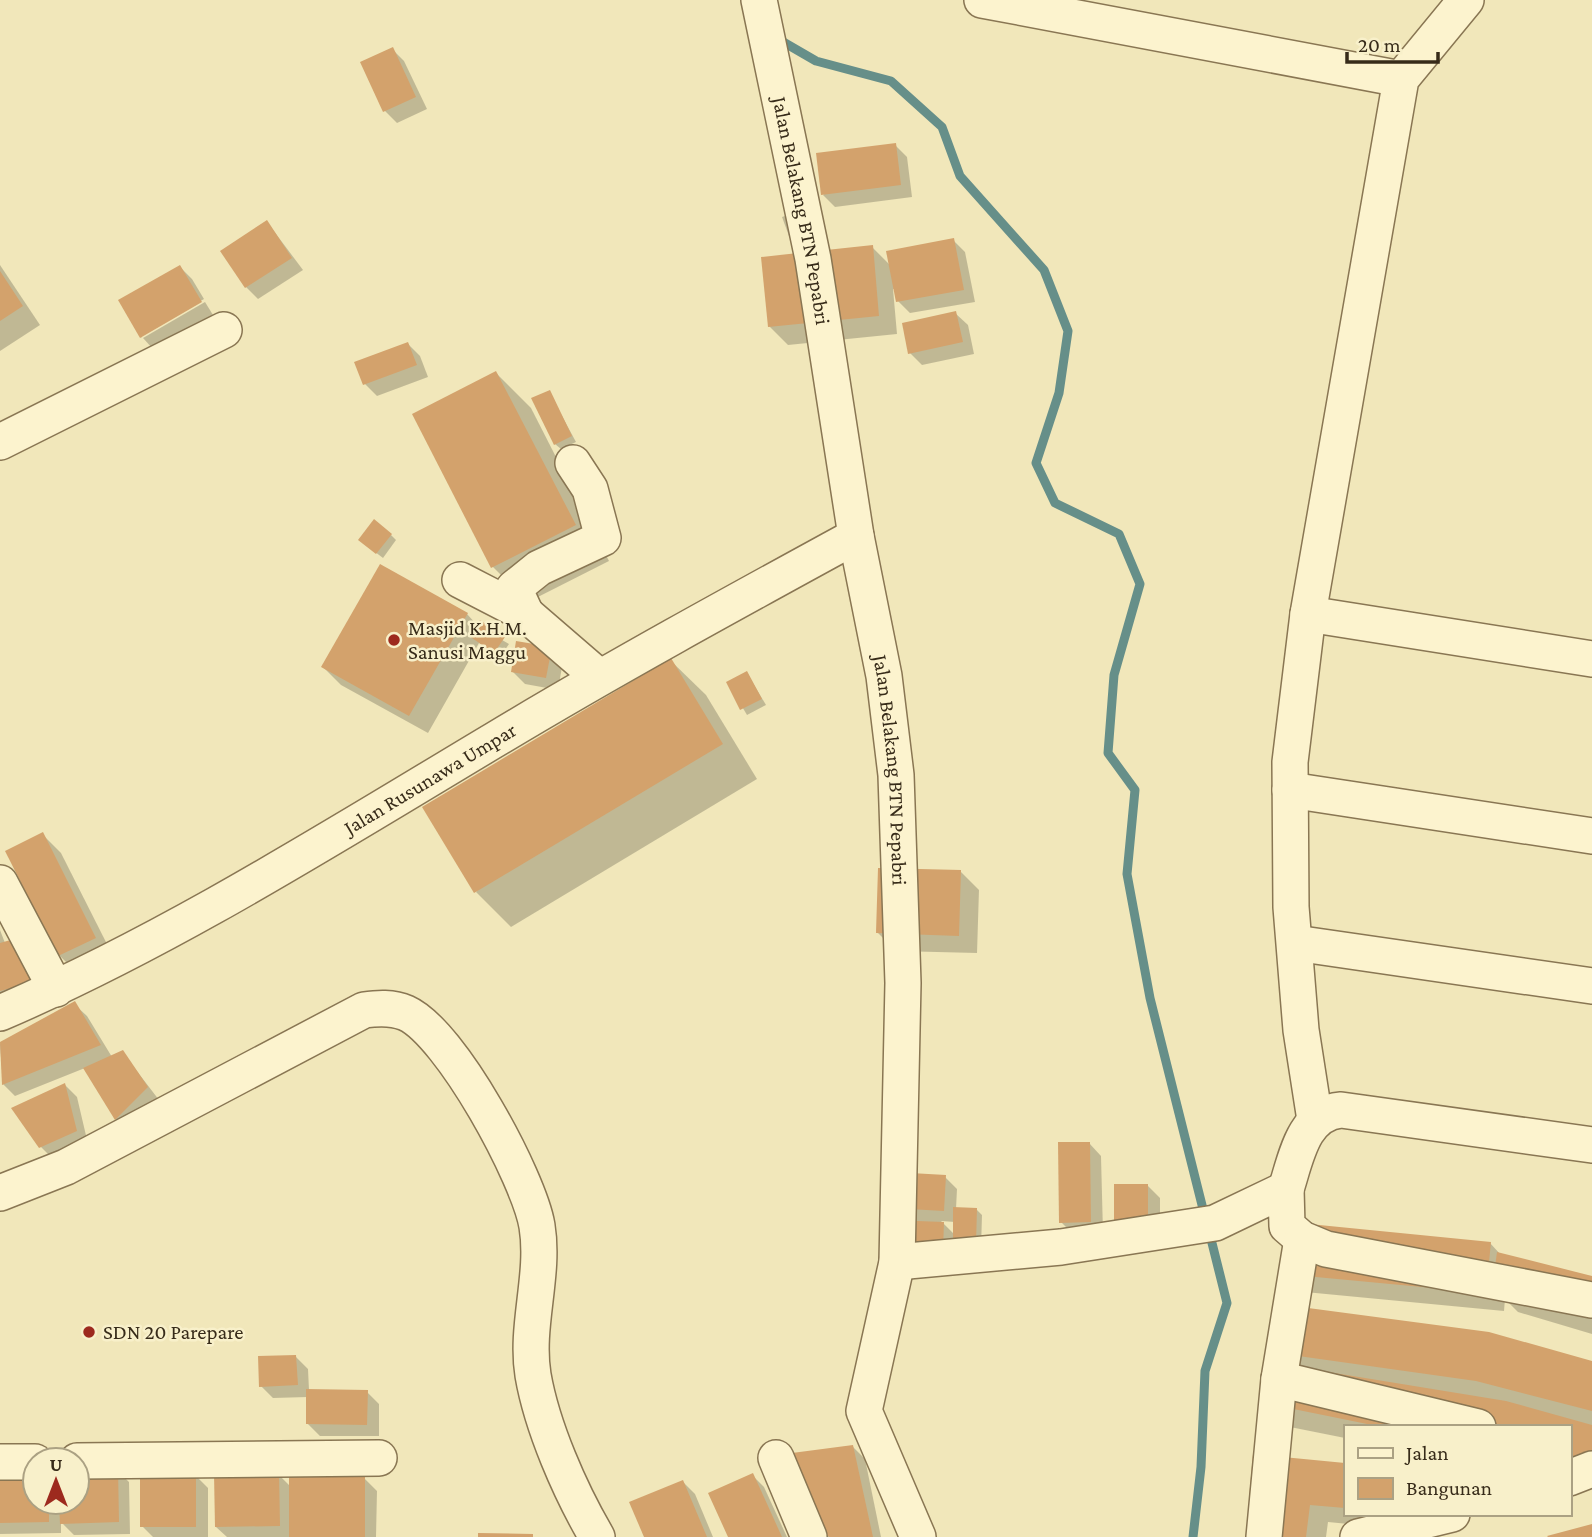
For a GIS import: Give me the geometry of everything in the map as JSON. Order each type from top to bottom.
[{"type":"street","name":"Jalan Belakang BTN Pepabri","points":[[759,0],[813,259],[856,536],[884,676],[896,775],[903,983],[897,1262],[864,1411],[918,1537]]},
{"type":"street","points":[[982,0],[1401,79]]},
{"type":"street","points":[[1315,1120],[1301,1030],[1294,943],[1290,790],[1290,762],[1308,614],[1401,79],[1466,0]]},
{"type":"street","points":[[0,442],[224,330]]},
{"type":"street","points":[[526,614],[514,588],[540,568],[603,538],[590,489],[573,463]]},
{"type":"street","name":"Jalan Rusunawa Umpar","points":[[0,1013],[56,989],[313,848],[599,677],[856,536]]},
{"type":"street","points":[[460,580],[526,614],[599,677]]},
{"type":"street","points":[[1308,614],[1592,659]]},
{"type":"street","points":[[1290,790],[1592,836]]},
{"type":"street","points":[[0,883],[56,989]]},
{"type":"street","points":[[1294,943],[1592,986]]},
{"type":"street","points":[[0,1192],[66,1167],[364,1010],[382,1008],[408,1014],[439,1040],[483,1107],[527,1188],[537,1228],[531,1345],[533,1373],[541,1408],[569,1479],[597,1537]]},
{"type":"street","points":[[897,1262],[1061,1247],[1215,1223],[1277,1193],[1315,1120],[1329,1111],[1341,1110],[1592,1145]]},
{"type":"street","points":[[1277,1193],[1287,1226],[1302,1239],[1326,1249],[1592,1300]]},
{"type":"street","points":[[1264,1537],[1279,1378],[1302,1239]]},
{"type":"street","points":[[1279,1378],[1470,1425]]},
{"type":"street","points":[[1571,1450],[1592,1455]]},
{"type":"street","points":[[91,1461],[379,1458]]},
{"type":"street","points":[[776,1458],[809,1537]]},
{"type":"street","points":[[0,1462],[21,1462]]},
{"type":"street","points":[[1571,1477],[1592,1469]]},
{"type":"street","points":[[1358,1537],[1444,1516]]},
{"type":"building","points":[[393,47],[416,97],[383,112],[360,62]]},
{"type":"building","points":[[896,143],[901,185],[821,195],[816,153]]},
{"type":"building","points":[[267,220],[292,258],[245,288],[220,251]]},
{"type":"building","points":[[954,238],[964,290],[896,302],[886,251]]},
{"type":"building","points":[[873,245],[879,316],[768,327],[761,257]]},
{"type":"building","points":[[180,265],[202,302],[140,338],[118,300]]},
{"type":"building","points":[[0,271],[23,306],[0,321]]},
{"type":"building","points":[[956,311],[963,342],[908,354],[902,323]]},
{"type":"building","points":[[408,342],[417,365],[363,385],[354,362]]},
{"type":"building","points":[[496,371],[576,525],[491,568],[412,414]]},
{"type":"building","points":[[550,390],[572,436],[554,445],[531,398]]},
{"type":"building","points":[[374,519],[392,534],[376,554],[358,540]]},
{"type":"building","name":"Masjid K.H.M. Sanusi Maggu","points":[[380,564],[468,613],[409,716],[321,667]]},
{"type":"building","points":[[480,620],[505,637],[494,653],[469,636]]},
{"type":"building","points":[[516,641],[552,647],[546,678],[511,672]]},
{"type":"building","points":[[671,658],[723,744],[474,893],[422,807]]},
{"type":"building","points":[[747,671],[762,699],[740,710],[726,682]]},
{"type":"building","points":[[43,832],[96,938],[58,956],[5,851]]},
{"type":"building","points":[[878,868],[961,870],[959,936],[876,933]]},
{"type":"building","points":[[14,939],[41,980],[0,991],[0,943]]},
{"type":"building","points":[[75,1001],[101,1045],[2,1085],[0,1042]]},
{"type":"building","points":[[123,1050],[148,1087],[115,1120],[83,1068]]},
{"type":"building","points":[[65,1083],[77,1131],[39,1148],[11,1108]]},
{"type":"building","points":[[1058,1142],[1090,1142],[1091,1222],[1059,1223]]},
{"type":"building","points":[[893,1172],[946,1175],[944,1211],[891,1208]]},
{"type":"building","points":[[1114,1184],[1148,1184],[1148,1230],[1114,1230]]},
{"type":"building","points":[[953,1207],[977,1208],[976,1244],[953,1243]]},
{"type":"building","points":[[890,1220],[944,1222],[943,1250],[889,1248]]},
{"type":"building","points":[[1289,1222],[1491,1242],[1486,1293],[1284,1274]]},
{"type":"building","points":[[1497,1252],[1592,1276],[1592,1318],[1492,1288]]},
{"type":"building","points":[[1278,1304],[1489,1332],[1592,1361],[1592,1411],[1476,1381],[1270,1352]]},
{"type":"building","points":[[296,1355],[298,1385],[259,1387],[258,1356]]},
{"type":"building","points":[[1267,1362],[1506,1401],[1592,1425],[1592,1468],[1571,1464],[1571,1425],[1372,1425],[1259,1402]]},
{"type":"building","points":[[306,1389],[368,1390],[367,1425],[306,1424]]},
{"type":"building","points":[[853,1445],[873,1537],[830,1537],[823,1534],[792,1453]]},
{"type":"building","points":[[1253,1454],[1344,1463],[1344,1508],[1310,1505],[1306,1537],[1247,1537],[1249,1512],[1281,1502],[1249,1498]]},
{"type":"building","points":[[118,1468],[119,1522],[60,1524],[60,1516],[91,1516],[91,1469]]},
{"type":"building","points":[[21,1471],[21,1516],[49,1516],[49,1522],[0,1523],[0,1472]]},
{"type":"building","points":[[279,1472],[280,1526],[215,1527],[214,1473]]},
{"type":"building","points":[[753,1473],[782,1537],[728,1537],[708,1493]]},
{"type":"building","points":[[140,1474],[196,1474],[196,1527],[140,1527]]},
{"type":"building","points":[[289,1476],[365,1477],[365,1537],[289,1537]]},
{"type":"building","points":[[683,1480],[707,1537],[644,1537],[629,1502]]},
{"type":"building","points":[[1592,1524],[1592,1537],[1547,1536]]},
{"type":"building","points":[[478,1533],[533,1534],[533,1537],[478,1537]]},
{"type":"waterway","points":[[778,39],[816,61],[891,81],[942,127],[960,176],[1044,270],[1068,331],[1059,393],[1036,463],[1055,503],[1119,534],[1140,584],[1114,675],[1108,753],[1135,790],[1127,874],[1150,998],[1205,1217]]},
{"type":"waterway","points":[[1193,1537],[1201,1467],[1205,1371],[1227,1303],[1209,1231]]},
{"type":"place","name":"Masjid K.H.M. Sanusi Maggu","points":[[394,640]]},
{"type":"place","name":"SDN 20 Parepare","points":[[89,1332]]}]
